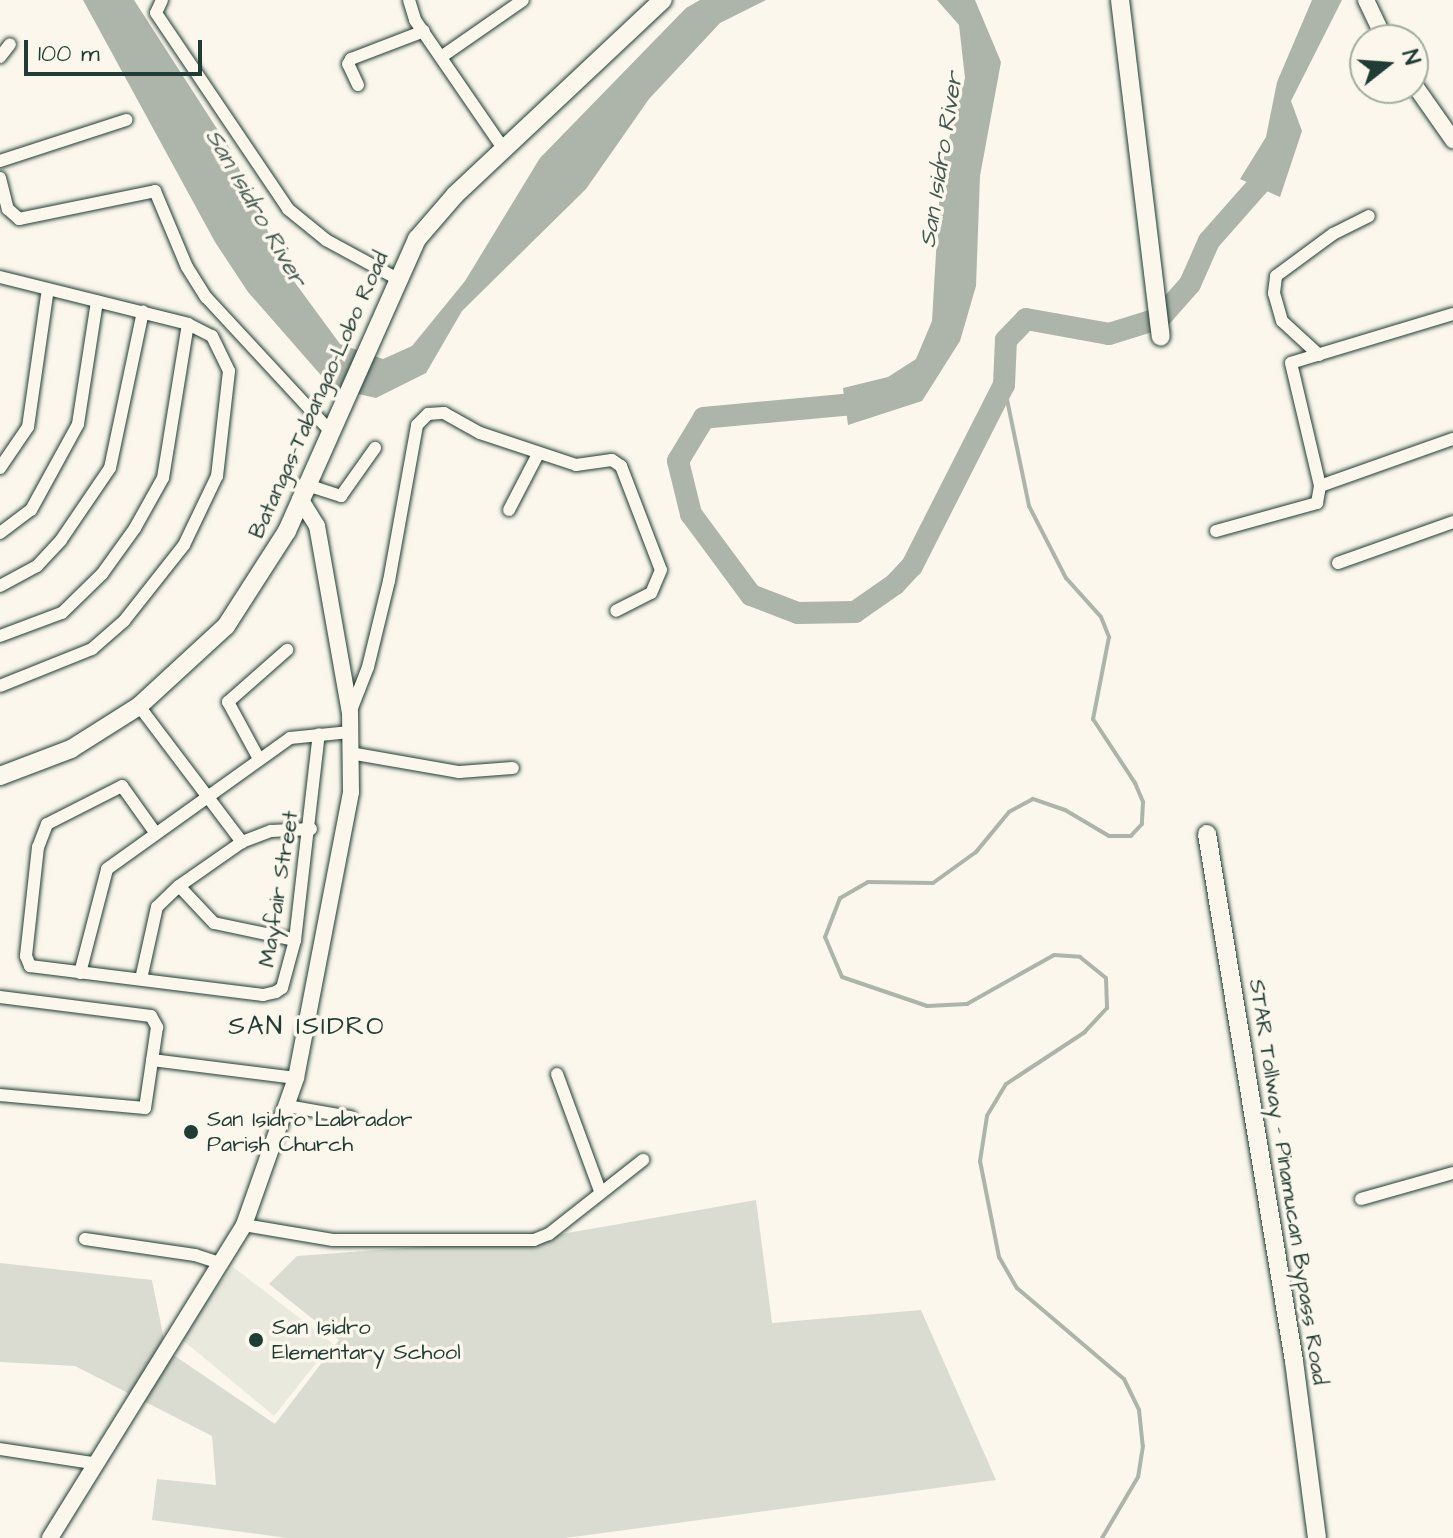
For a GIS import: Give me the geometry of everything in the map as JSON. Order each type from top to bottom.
[{"type":"main road","name":"Batangas-Tabangao-Lobo Road","points":[[0,776],[71,749],[139,706],[226,626],[270,561],[344,403],[396,278],[417,239],[503,148],[663,0]]},
{"type":"main road","points":[[1120,0],[1161,337]]},
{"type":"main road","name":"STAR Tollway - Pinamucan Bypass Road","points":[[1207,834],[1294,1361],[1317,1538]]},
{"type":"street","points":[[162,0],[156,13],[288,209],[326,240],[396,278]]},
{"type":"street","points":[[409,0],[424,31],[444,55],[503,148]]},
{"type":"street","points":[[444,55],[523,0]]},
{"type":"street","points":[[1366,0],[1377,24]]},
{"type":"street","points":[[358,85],[348,64],[351,59],[424,31]]},
{"type":"street","points":[[0,57],[10,44]]},
{"type":"street","points":[[1428,104],[1453,140]]},
{"type":"street","points":[[0,161],[126,120]]},
{"type":"street","points":[[0,178],[8,209],[19,219],[155,191],[187,267],[206,297],[330,431]]},
{"type":"street","points":[[1319,355],[1282,321],[1274,293],[1276,276],[1323,241],[1369,216]]},
{"type":"street","points":[[0,277],[188,324],[212,336],[229,371],[217,476],[184,545],[124,621],[92,649],[0,686]]},
{"type":"street","points":[[0,468],[28,427],[48,289]]},
{"type":"street","points":[[0,533],[31,510],[78,424],[97,301]]},
{"type":"street","points":[[0,586],[37,566],[61,540],[110,468],[143,311]]},
{"type":"street","points":[[1216,531],[1317,503],[1320,486],[1291,363],[1453,314]]},
{"type":"street","points":[[0,636],[62,613],[102,574],[135,528],[163,478],[188,324]]},
{"type":"street","points":[[350,713],[368,667],[389,581],[418,421],[444,413],[538,454],[576,465],[612,460],[621,466],[661,570],[651,593],[616,611]]},
{"type":"street","points":[[1320,486],[1453,439]]},
{"type":"street","points":[[50,1538],[93,1463],[244,1225],[296,1078],[351,792],[350,713],[317,526],[304,492],[341,496],[375,448]]},
{"type":"street","points":[[509,510],[538,454]]},
{"type":"street","points":[[1338,563],[1453,522]]},
{"type":"street","points":[[259,759],[228,702],[287,650]]},
{"type":"street","points":[[139,706],[242,842]]},
{"type":"street","points":[[80,973],[107,869],[154,831],[207,798],[290,738],[350,732]]},
{"type":"street","name":"Mayfair Street","points":[[154,831],[122,786],[47,824],[38,847],[26,956],[30,966],[263,995],[276,992],[282,988],[295,940],[311,829],[319,734]]},
{"type":"street","points":[[350,753],[459,772],[513,768]]},
{"type":"street","points":[[141,979],[157,907],[179,886],[242,842],[271,831],[311,829]]},
{"type":"street","points":[[179,886],[214,923],[295,940]]},
{"type":"street","points":[[0,997],[151,1016],[157,1027],[145,1108],[0,1095]]},
{"type":"street","points":[[152,1060],[296,1078]]},
{"type":"street","points":[[557,1074],[600,1191]]},
{"type":"street","points":[[287,1106],[351,1117]]},
{"type":"street","points":[[244,1225],[333,1240],[534,1240],[549,1234],[643,1160]]},
{"type":"street","points":[[1361,1199],[1453,1173]]},
{"type":"street","points":[[85,1239],[195,1255],[222,1264]]},
{"type":"street","points":[[0,1449],[93,1463]]},
{"type":"shaded area","points":[[756,1200],[772,1323],[921,1310],[996,1480],[566,1538],[287,1538],[152,1520],[157,1479],[216,1485],[212,1436],[75,1366],[0,1362],[0,1263],[152,1280],[166,1350],[275,1424],[339,1340],[269,1284],[297,1256],[539,1238]]},
{"type":"shaded area","name":"San Isidro Elementary School","points":[[233,1267],[332,1343],[274,1416],[179,1337]]},
{"type":"water","points":[[83,0],[134,0],[230,149],[285,269],[340,344],[383,359],[412,346],[465,281],[540,158],[686,8],[700,0],[766,0],[720,23],[649,99],[586,189],[462,311],[426,373],[376,398],[337,389],[326,381],[248,292],[215,242]]},
{"type":"water","points":[[937,0],[975,0],[1001,62],[980,176],[976,286],[960,341],[922,401],[848,425],[843,388],[888,377],[916,359],[932,321],[941,169],[965,78],[959,25]]},
{"type":"water","points":[[1312,0],[1342,0],[1291,101],[1302,131],[1280,197],[1240,179],[1266,137],[1277,82]]},
{"type":"waterway","name":"San Isidro River","points":[[875,402],[704,418],[678,461],[691,514],[751,595],[798,613],[855,612],[895,584],[912,566],[1004,385],[1006,340],[1026,319],[1109,334],[1160,318],[1190,284],[1209,241],[1261,182],[1267,161]]},
{"type":"waterway","points":[[1004,385],[1029,506],[1066,578],[1101,617],[1109,637],[1093,719],[1135,783],[1143,802],[1142,824],[1131,836],[1109,836],[1065,810],[1033,799],[1009,812],[976,852],[933,883],[868,882],[840,898],[825,937],[842,977],[927,1006],[967,1004],[1054,955],[1080,957],[1106,978],[1107,1008],[1085,1032],[1006,1084],[987,1116],[980,1161],[999,1257],[1017,1288],[1124,1379],[1139,1410],[1143,1446],[1138,1477],[1102,1538]]},
{"type":"place","name":"San Isidro Labrador Parish Church","points":[[191,1132]]},
{"type":"place","name":"San Isidro Elementary School","points":[[256,1340]]},
{"type":"district","name":"SAN ISIDRO","points":[[307,1027]]}]
